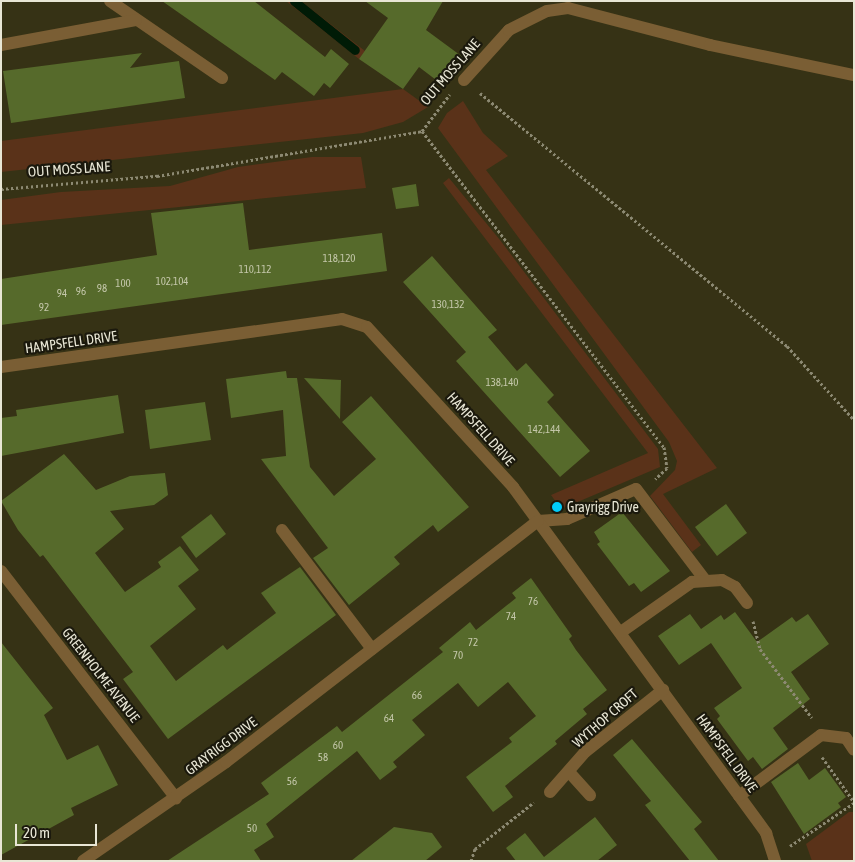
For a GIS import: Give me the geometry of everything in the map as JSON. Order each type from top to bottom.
[{"type":"street","points":[[110,1],[222,78]]},
{"type":"street","name":"OUT MOSS LANE","points":[[464,80],[508,30],[547,11],[568,8],[710,45],[854,75]]},
{"type":"street","points":[[1,45],[136,20]]},
{"type":"street","name":"HAMPSFELL DRIVE","points":[[1,367],[342,319],[355,321],[378,338],[513,487],[621,632],[766,833],[775,861]]},
{"type":"street","points":[[538,521],[568,519],[636,489],[705,580]]},
{"type":"street","name":"GRAYRIGG DRIVE","points":[[83,861],[176,798],[538,521]]},
{"type":"street","points":[[282,530],[372,649]]},
{"type":"street","name":"GREENHOLME AVENUE","points":[[1,571],[176,798]]},
{"type":"street","points":[[621,632],[681,588],[705,580],[722,580],[735,587],[747,604]]},
{"type":"street","name":"WYTHOP CROFT","points":[[550,792],[570,773],[585,752],[663,690]]},
{"type":"street","points":[[739,796],[822,735],[846,738],[854,750]]},
{"type":"street","points":[[570,773],[590,795]]},
{"type":"path","name":"OUT MOSS LANE","points":[[1,189],[156,176],[422,131],[435,109],[464,80]]},
{"type":"path","points":[[464,80],[787,346],[854,420]]},
{"type":"path","points":[[422,131],[664,447],[667,468],[660,476],[636,489]]},
{"type":"path","points":[[747,604],[760,649],[814,720]]},
{"type":"path","points":[[787,847],[854,802],[821,750]]},
{"type":"path","points":[[471,861],[475,848],[550,792]]},
{"type":"shaded area","points":[[286,1],[301,1],[365,51],[359,59]]},
{"type":"shaded area","points":[[403,89],[428,107],[403,122],[363,133],[1,172],[1,141]]},
{"type":"shaded area","points":[[463,101],[483,133],[508,156],[486,170],[717,468],[663,494],[701,545],[692,552],[650,496],[675,470],[677,461],[669,442],[438,128],[447,113]]},
{"type":"shaded area","points":[[312,157],[361,157],[366,188],[1,225],[1,200],[61,192],[170,186],[238,167]]},
{"type":"shaded area","points":[[449,178],[500,240],[658,449],[660,467],[561,509],[551,495],[648,453],[443,183]]},
{"type":"shaded area","points":[[849,812],[854,812],[854,861],[812,861],[806,844]]},
{"type":"building","points":[[162,1],[254,1],[325,57],[331,49],[349,64],[330,88],[324,83],[314,96],[282,72],[275,80]]},
{"type":"building","points":[[365,1],[443,1],[426,30],[464,58],[444,86],[419,67],[403,89],[359,59],[388,18]]},
{"type":"building","points":[[142,53],[130,68],[179,61],[185,98],[11,123],[3,71]]},
{"type":"building","points":[[416,184],[419,206],[396,209],[392,188]]},
{"type":"building","points":[[243,203],[249,250],[382,233],[387,271],[1,325],[1,279],[157,255],[151,213]]},
{"type":"building","points":[[432,256],[497,330],[488,337],[517,371],[526,363],[554,395],[547,402],[590,451],[560,477],[456,361],[466,352],[403,282]]},
{"type":"building","points":[[286,371],[287,378],[297,378],[310,467],[334,496],[376,459],[342,422],[371,396],[469,507],[438,532],[433,525],[394,557],[400,564],[349,605],[313,558],[328,548],[261,459],[286,456],[283,410],[231,418],[226,379]]},
{"type":"building","points":[[304,378],[341,380],[340,419]]},
{"type":"building","points":[[118,395],[124,433],[1,456],[1,418],[17,416],[16,410]]},
{"type":"building","points":[[205,402],[211,440],[150,449],[145,410]]},
{"type":"building","points":[[64,454],[96,490],[130,476],[165,473],[168,495],[154,505],[110,511],[124,529],[95,553],[125,592],[161,567],[158,562],[180,546],[199,570],[178,586],[196,609],[150,646],[176,681],[223,645],[227,650],[276,613],[261,593],[300,567],[336,615],[168,739],[123,679],[133,672],[43,555],[40,557],[18,530],[1,501]]},
{"type":"building","points":[[726,504],[747,533],[717,556],[695,527]]},
{"type":"building","points":[[622,512],[670,571],[641,592],[634,583],[629,586],[597,544],[600,542],[594,532]]},
{"type":"building","points":[[211,514],[226,534],[196,558],[181,537]]},
{"type":"building","points":[[531,578],[572,636],[569,639],[576,650],[607,690],[583,709],[587,714],[555,741],[557,744],[505,786],[513,797],[493,812],[466,777],[512,742],[509,738],[536,716],[508,682],[478,707],[458,683],[412,720],[425,735],[393,762],[397,767],[380,780],[357,751],[266,824],[274,837],[254,850],[261,861],[167,861],[269,794],[261,783],[337,726],[342,732],[443,652],[439,648],[470,622],[476,630],[516,598],[512,593]]},
{"type":"building","points":[[735,612],[757,642],[792,617],[796,622],[808,614],[829,644],[791,672],[810,699],[773,728],[788,749],[762,769],[753,757],[748,761],[717,719],[720,716],[714,708],[742,688],[711,643],[679,665],[658,636],[690,614],[701,629],[721,615],[724,620]]},
{"type":"building","points":[[1,642],[53,708],[44,715],[67,760],[98,745],[118,785],[71,808],[74,815],[1,855]]},
{"type":"building","points":[[632,739],[702,822],[694,829],[719,861],[690,861],[645,805],[651,801],[613,755]]},
{"type":"building","points":[[798,763],[809,780],[825,768],[846,797],[838,803],[841,807],[804,834],[771,782]]},
{"type":"building","points":[[595,817],[617,845],[597,861],[516,861],[506,848],[525,833],[544,857]]},
{"type":"building","points":[[394,827],[432,833],[442,847],[425,861],[351,861]]},
{"type":"waterway","points":[[294,1],[355,50]]},
{"type":"place","name":"Grayrigg Drive","points":[[557,507]]}]
